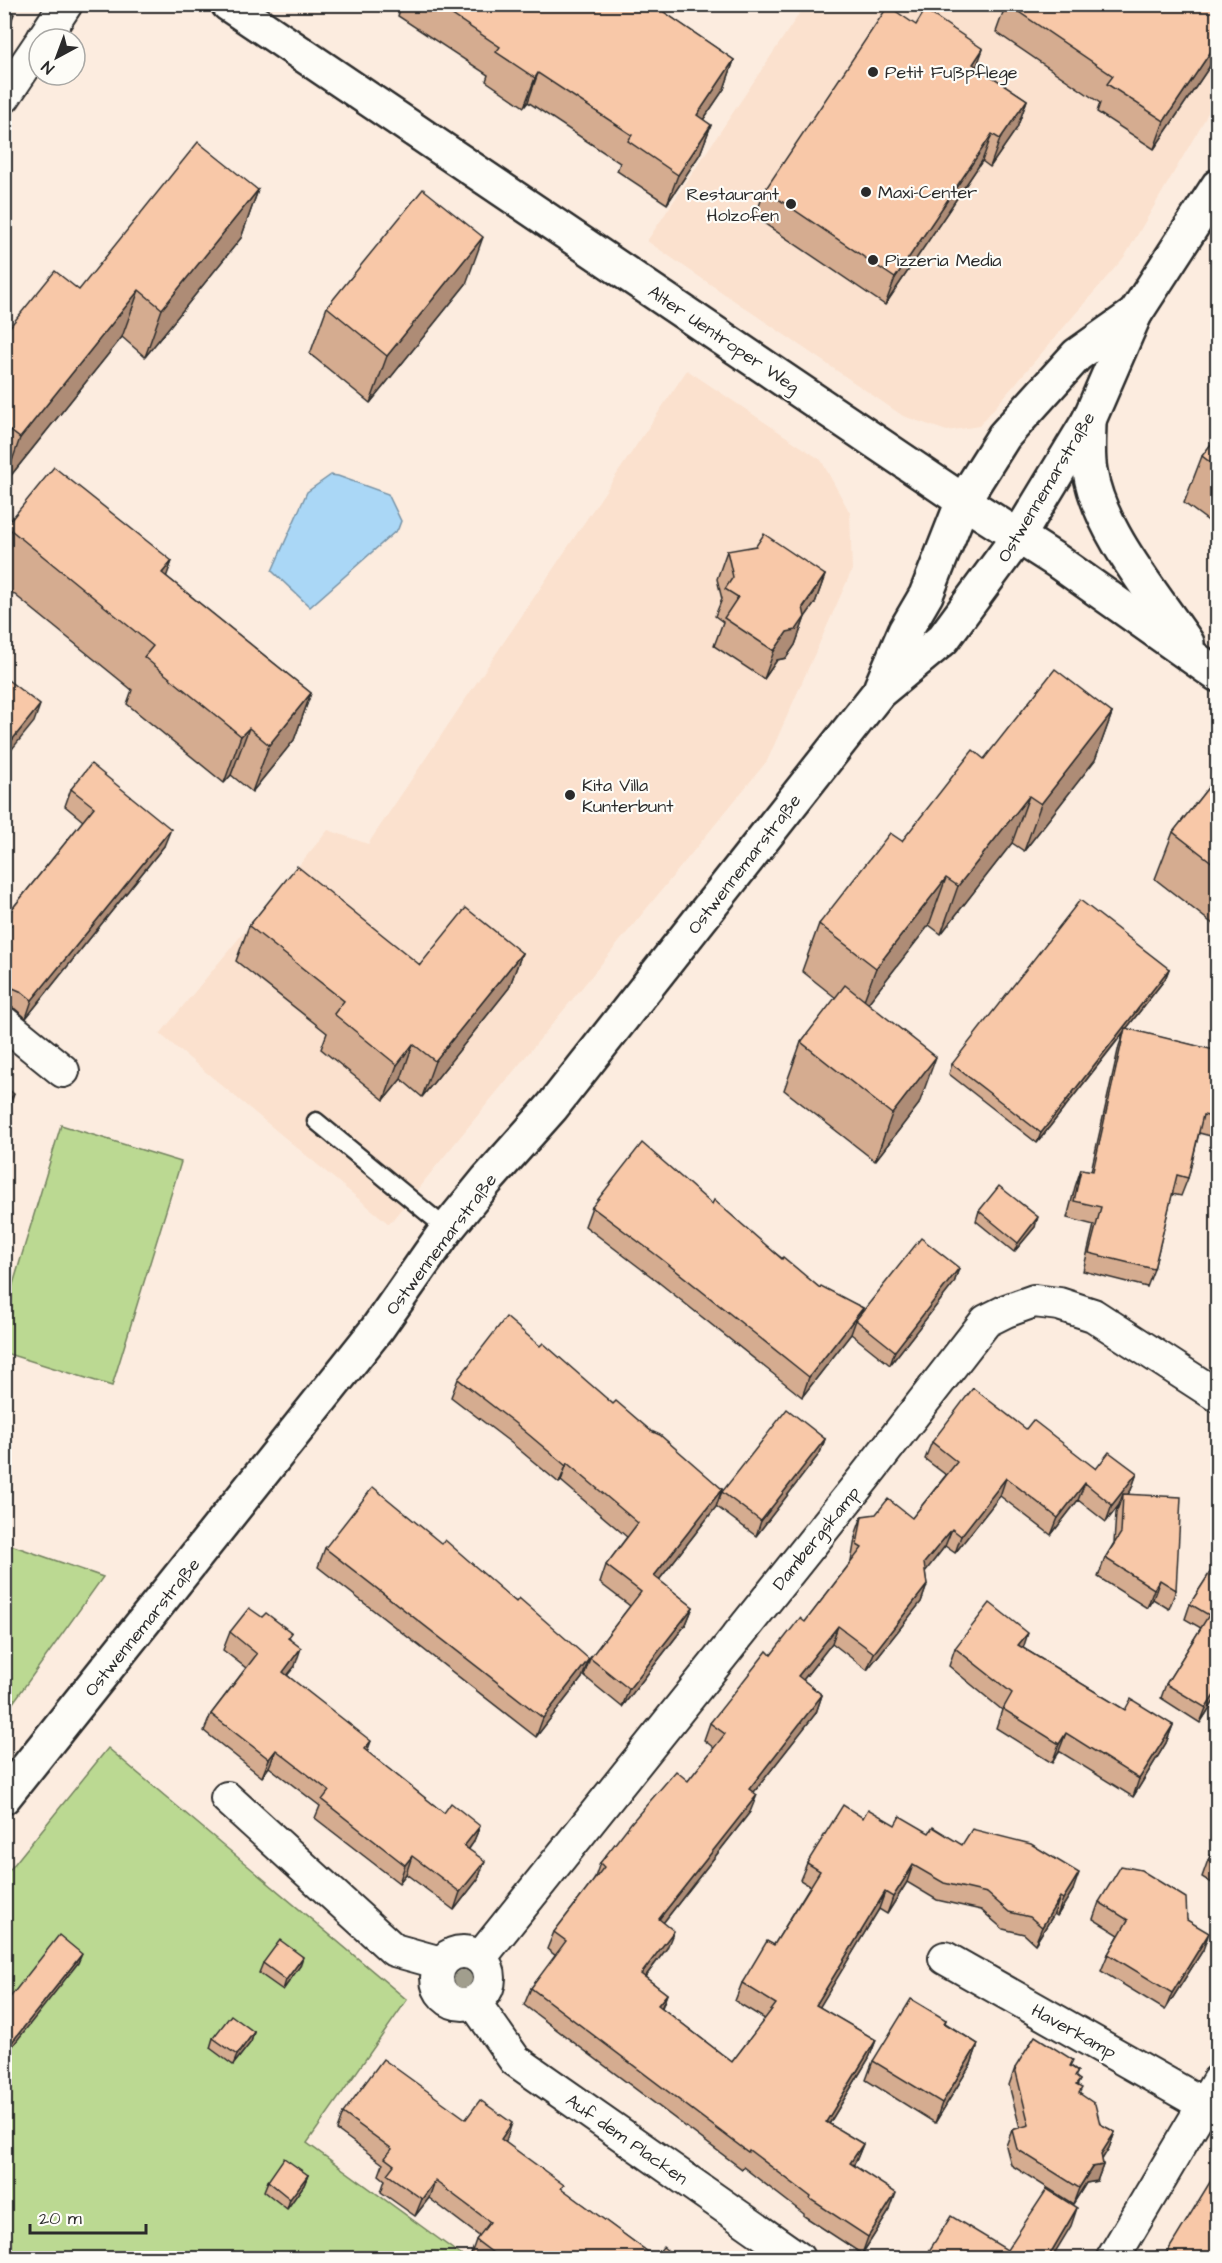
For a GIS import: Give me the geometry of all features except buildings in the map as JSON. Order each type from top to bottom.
[{"type":"street","points":[[51,27],[66,4]]},
{"type":"street","name":"Alter Uentroper Weg","points":[[228,4],[963,501],[1057,561],[1208,668]]},
{"type":"street","points":[[4,97],[27,63]]},
{"type":"street","name":"Ostwennemarstraße","points":[[4,1797],[377,1329],[447,1229],[552,1107],[879,692],[943,639],[1018,537],[1089,420],[1134,314],[1218,186]]},
{"type":"street","name":"Ostwennemarstraße","points":[[879,692],[905,631],[926,595],[963,501],[1004,436],[1077,354],[1134,314]]},
{"type":"street","points":[[1089,420],[1089,471],[1103,515],[1114,536],[1208,668]]},
{"type":"street","points":[[4,1023],[63,1071]]},
{"type":"street","name":"Dambergskamp","points":[[480,1958],[986,1322],[1006,1311],[1034,1302],[1059,1304],[1093,1315],[1218,1396]]},
{"type":"street","points":[[227,1798],[394,1950],[441,1963]]},
{"type":"street","points":[[459,1952],[471,1952],[480,1958],[486,1964],[489,1980],[483,1995],[474,2002],[462,2004],[452,2002],[442,1994],[436,1976],[446,1957],[459,1952]]},
{"type":"street","name":"Haverkamp","points":[[945,1958],[1210,2093]]},
{"type":"street","name":"Auf dem Placken","points":[[474,2002],[515,2060],[798,2259]]},
{"type":"street","points":[[1113,2259],[1210,2093]]},
{"type":"lane","points":[[316,1121],[447,1229]]},
{"type":"shaded area","name":"Maxi-Center","points":[[805,5],[1217,5],[1217,92],[1205,119],[1125,256],[979,426],[947,431],[903,416],[647,241]]},
{"type":"shaded area","name":"Kita Villa Kunterbunt","points":[[687,370],[821,460],[850,513],[852,570],[767,761],[389,1224],[160,1034],[328,830],[368,844]]},
{"type":"green space","points":[[61,1125],[181,1162],[112,1386],[5,1353],[5,1311]]},
{"type":"green space","points":[[4,1543],[103,1577],[5,1714]]},
{"type":"green space","points":[[108,1748],[407,2000],[307,2143],[465,2258],[5,2258],[4,1877]]},
{"type":"water","points":[[331,475],[388,494],[401,521],[398,529],[310,607],[272,571],[307,492]]},
{"type":"place","name":"Petit Fußpflege","points":[[873,72]]},
{"type":"place","name":"Maxi-Center","points":[[866,192]]},
{"type":"place","name":"Restaurant Holzofen","points":[[791,204]]},
{"type":"place","name":"Pizzeria Media","points":[[873,260]]},
{"type":"place","name":"Kita Villa Kunterbunt","points":[[570,795]]}]
